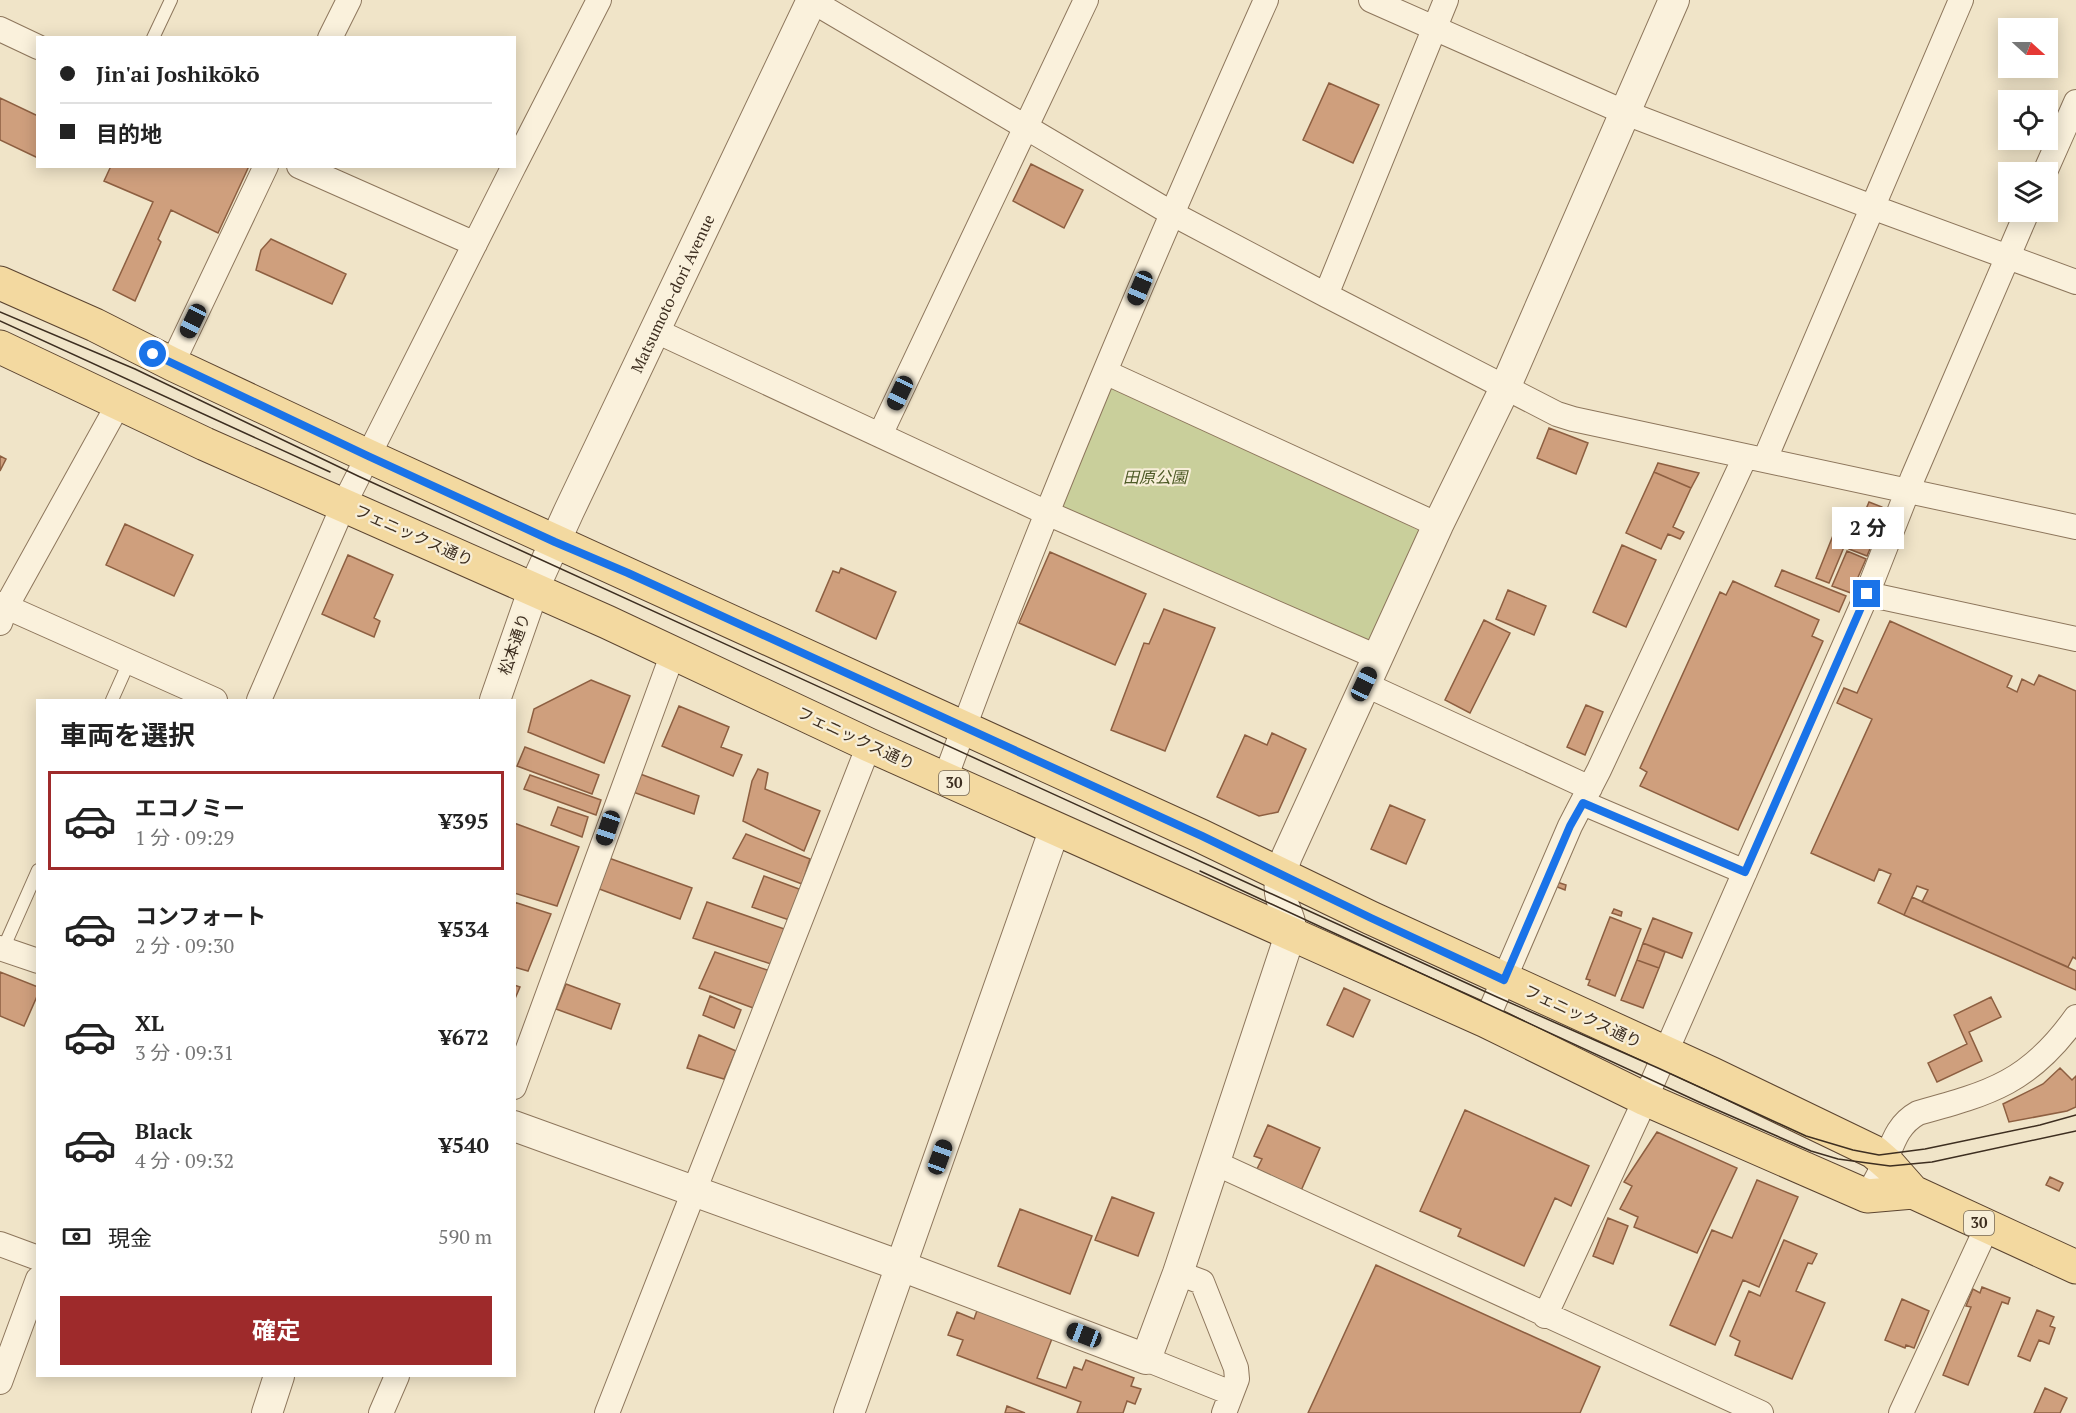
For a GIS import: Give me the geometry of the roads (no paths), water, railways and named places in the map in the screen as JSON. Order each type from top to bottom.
[{"type":"main road","name":"フェニックス通り","points":[[0,283],[95,325],[172,364],[368,456],[1202,836],[1874,1152],[1913,1192],[2076,1267]]},
{"type":"main road","name":"フェニックス通り","points":[[0,347],[206,444],[534,588],[869,745],[1485,1022],[1645,1099],[1867,1196],[1913,1192]]},
{"type":"street","points":[[331,36],[349,0]]},
{"type":"street","points":[[516,162],[599,0]]},
{"type":"street","points":[[811,0],[1171,213],[1557,414],[2076,527]]},
{"type":"street","name":"Matsumoto-dori Avenue","points":[[534,588],[811,0]]},
{"type":"street","points":[[880,435],[1086,0]]},
{"type":"street","points":[[945,779],[1047,513],[1105,372],[1171,213],[1266,0]]},
{"type":"street","points":[[1371,0],[1626,113],[2076,282]]},
{"type":"street","points":[[1326,295],[1446,0]]},
{"type":"street","points":[[1146,1359],[1178,1273],[1292,928],[1281,898],[1280,874],[1364,684],[1505,388],[1674,0]]},
{"type":"street","points":[[1485,1022],[1570,826],[1755,458],[1872,207],[1961,0]]},
{"type":"street","points":[[0,29],[36,46]]},
{"type":"street","points":[[2049,162],[2076,102]]},
{"type":"street","points":[[172,364],[265,168]]},
{"type":"street","points":[[304,168],[475,244]]},
{"type":"street","points":[[259,699],[344,504],[513,168]]},
{"type":"street","points":[[1545,1316],[1645,1099],[1867,594],[1908,490],[2023,222]]},
{"type":"street","points":[[654,330],[1047,513],[1377,657]]},
{"type":"street","points":[[1105,372],[1438,525]]},
{"type":"street","points":[[119,403],[2,611],[129,662],[213,699]]},
{"type":"street","name":"松本通り","points":[[495,699],[534,588]]},
{"type":"street","points":[[1867,594],[2076,639]]},
{"type":"street","points":[[516,1082],[673,653]]},
{"type":"street","points":[[1364,684],[1745,872]]},
{"type":"street","points":[[607,1413],[869,745]]},
{"type":"street","points":[[849,1413],[1056,828]]},
{"type":"street","points":[[1,949],[36,960]]},
{"type":"street","points":[[1867,1196],[1895,1136],[1910,1117],[1974,1097],[2011,1081],[2042,1058],[2076,1017]]},
{"type":"street","points":[[516,1127],[901,1266],[1146,1359],[1228,1403],[1237,1373],[1202,1282],[1178,1273]]},
{"type":"street","points":[[1215,1163],[1761,1413]]},
{"type":"street","points":[[1901,1413],[1987,1227]]},
{"type":"street","points":[[0,1244],[36,1256]]},
{"type":"street","points":[[0,1382],[36,1284]]},
{"type":"street","points":[[267,1413],[279,1377]]},
{"type":"street","points":[[381,1413],[397,1377]]},
{"type":"lane","points":[[154,36],[171,0]]},
{"type":"lane","points":[[112,699],[129,662]]},
{"type":"lane","points":[[1,949],[36,874]]},
{"type":"tram line","points":[[0,312],[135,369],[358,476],[1806,1136],[1879,1155],[1925,1149],[2040,1125],[2076,1115]]},
{"type":"tram line","points":[[0,321],[330,472]]},
{"type":"tram line","points":[[1200,871],[1699,1102],[1811,1151],[1838,1159],[1890,1166],[1932,1162],[2076,1131]]},
{"type":"park label","name":"田原公園","points":[[1155,477]]}]
